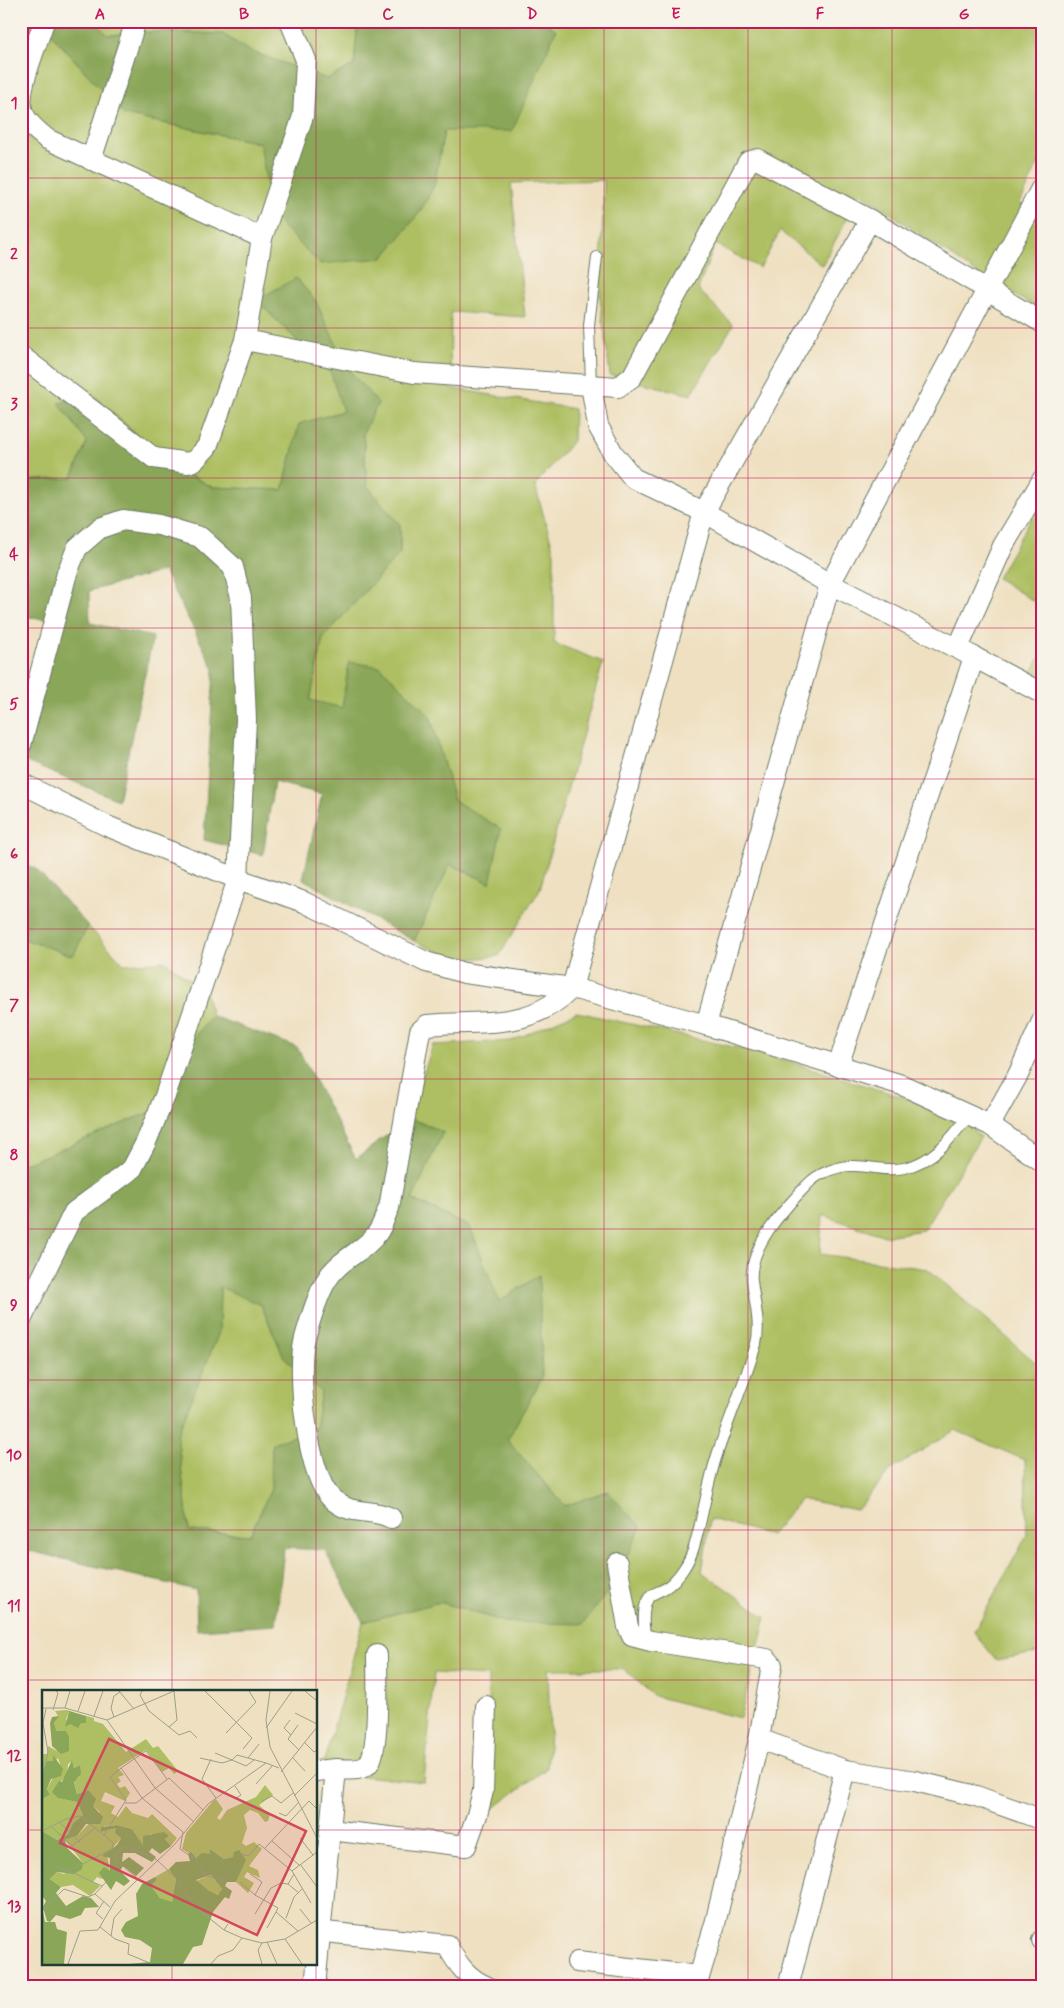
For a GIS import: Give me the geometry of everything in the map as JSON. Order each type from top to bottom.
[{"type":"street","points":[[44,21],[21,95],[23,112],[33,127],[47,139],[262,238]]},
{"type":"street","points":[[91,160],[136,21]]},
{"type":"street","points":[[21,356],[154,458],[188,463],[195,460],[207,447],[245,340],[262,238],[303,116],[306,60],[290,21]]},
{"type":"street","points":[[245,340],[414,373],[618,386],[632,377],[748,162],[756,159],[870,220],[1043,323]]},
{"type":"street","points":[[706,1025],[830,584],[1043,185]]},
{"type":"street","points":[[391,1518],[379,1512],[350,1511],[331,1498],[317,1476],[302,1400],[304,1339],[326,1282],[338,1264],[378,1233],[389,1208],[422,1028],[427,1025],[501,1022],[523,1018],[547,1008],[572,988],[704,512],[870,220]]},
{"type":"street","points":[[591,385],[598,426],[613,453],[633,478],[704,512],[830,584],[1043,694]]},
{"type":"street","points":[[838,1066],[966,653],[1004,546],[1043,479]]},
{"type":"street","points":[[21,745],[65,580],[77,548],[100,528],[123,520],[159,525],[200,537],[233,567],[241,598],[246,720],[238,878],[165,1096],[146,1142],[132,1169],[74,1212],[21,1320]]},
{"type":"street","points":[[21,783],[107,826],[304,902],[426,962],[464,973],[572,988],[706,1025],[902,1085],[990,1125],[1043,1162]]},
{"type":"street","points":[[990,1125],[1019,1073],[1043,1020]]},
{"type":"street","points":[[577,1962],[697,1981],[715,1924],[758,1739],[772,1666],[769,1660],[632,1636],[629,1632],[617,1563]]},
{"type":"street","points":[[377,1655],[375,1746],[369,1764],[362,1768],[326,1770],[330,1830],[318,1931],[447,1945],[466,1974],[474,1982],[488,1987]]},
{"type":"street","points":[[330,1830],[466,1846],[483,1791],[486,1706]]},
{"type":"street","points":[[758,1739],[845,1770],[914,1782],[976,1796],[1043,1820]]},
{"type":"street","points":[[788,1987],[845,1770]]},
{"type":"street","points":[[315,1987],[316,1966]]},
{"type":"lane","points":[[591,385],[589,325],[597,257]]},
{"type":"lane","points":[[647,1640],[644,1633],[647,1602],[654,1594],[668,1586],[682,1570],[694,1549],[716,1456],[756,1342],[751,1278],[753,1261],[764,1238],[808,1183],[823,1173],[854,1166],[885,1171],[905,1168],[925,1160],[942,1148],[969,1115]]},
{"type":"green space","points":[[21,21],[94,21],[108,35],[149,32],[223,34],[247,50],[327,79],[354,65],[358,21],[544,21],[556,30],[512,131],[444,131],[434,186],[420,212],[383,258],[320,264],[272,216],[260,143],[124,115],[46,28],[21,52]]},
{"type":"green space","points":[[94,21],[358,21],[354,65],[327,79],[247,50],[223,34],[149,32],[108,35]]},
{"type":"green space","points":[[544,21],[1043,21],[1043,154],[1020,203],[1043,217],[1043,311],[982,277],[861,193],[822,265],[780,231],[760,268],[715,244],[698,289],[733,325],[691,395],[610,375],[600,298],[604,180],[511,183],[525,317],[451,312],[450,388],[574,409],[573,441],[535,485],[554,552],[554,643],[603,662],[540,889],[499,956],[459,960],[414,941],[450,864],[490,883],[454,800],[430,716],[349,662],[342,708],[310,701],[323,638],[400,553],[400,525],[367,486],[363,433],[378,403],[256,300],[332,374],[343,411],[299,424],[283,490],[212,487],[168,464],[87,442],[72,478],[21,481],[21,52],[46,27],[124,115],[260,143],[420,212],[434,186],[444,131],[556,30]]},
{"type":"green space","points":[[296,278],[315,300],[348,369],[378,403],[363,433],[367,486],[400,525],[400,553],[323,638],[310,700],[342,708],[349,662],[381,667],[430,716],[454,800],[501,829],[490,883],[450,864],[414,941],[303,879],[322,794],[274,782],[263,855],[204,840],[214,669],[164,571],[89,591],[90,623],[153,637],[118,800],[24,761],[60,621],[21,616],[21,481],[72,478],[87,442],[59,403],[94,395],[168,464],[212,487],[283,490],[299,424],[343,411],[331,374],[256,300]]},
{"type":"green space","points":[[1043,497],[1043,607],[997,578]]},
{"type":"green space","points":[[1043,652],[1043,690],[1027,681]]},
{"type":"green space","points":[[21,863],[36,869],[88,926],[73,956],[21,938]]},
{"type":"green space","points":[[88,926],[124,964],[166,961],[205,992],[212,1016],[173,1062],[155,1110],[28,1163],[21,1164],[21,938],[72,955]]},
{"type":"green space","points":[[577,1012],[765,1054],[953,1113],[981,1137],[923,1230],[885,1236],[822,1215],[820,1254],[928,1269],[1043,1369],[1043,1652],[996,1660],[974,1632],[1027,1535],[1025,1460],[955,1430],[891,1470],[857,1510],[801,1499],[771,1535],[710,1519],[702,1572],[766,1617],[740,1718],[654,1696],[624,1669],[548,1669],[550,1734],[547,1768],[490,1811],[488,1676],[434,1673],[424,1782],[321,1772],[363,1622],[440,1602],[505,1622],[607,1491],[565,1506],[507,1440],[542,1378],[538,1276],[499,1302],[470,1227],[412,1199],[443,1132],[409,1118],[433,1045],[511,1041]]},
{"type":"green space","points":[[212,1016],[297,1047],[356,1159],[409,1118],[443,1132],[412,1200],[470,1227],[499,1302],[539,1275],[542,1378],[507,1440],[565,1506],[607,1491],[641,1527],[614,1583],[583,1624],[505,1622],[440,1602],[363,1622],[325,1550],[284,1548],[276,1625],[197,1630],[196,1590],[21,1549],[21,1164],[28,1163],[155,1110],[173,1062]],"holes":[[[220,1287],[261,1305],[284,1357],[321,1392],[315,1430],[272,1443],[271,1489],[250,1535],[189,1531],[177,1435],[219,1332]]]},
{"type":"green space","points":[[220,1286],[261,1305],[284,1357],[321,1391],[315,1430],[272,1444],[271,1489],[250,1535],[189,1531],[177,1434],[219,1332]]}]
